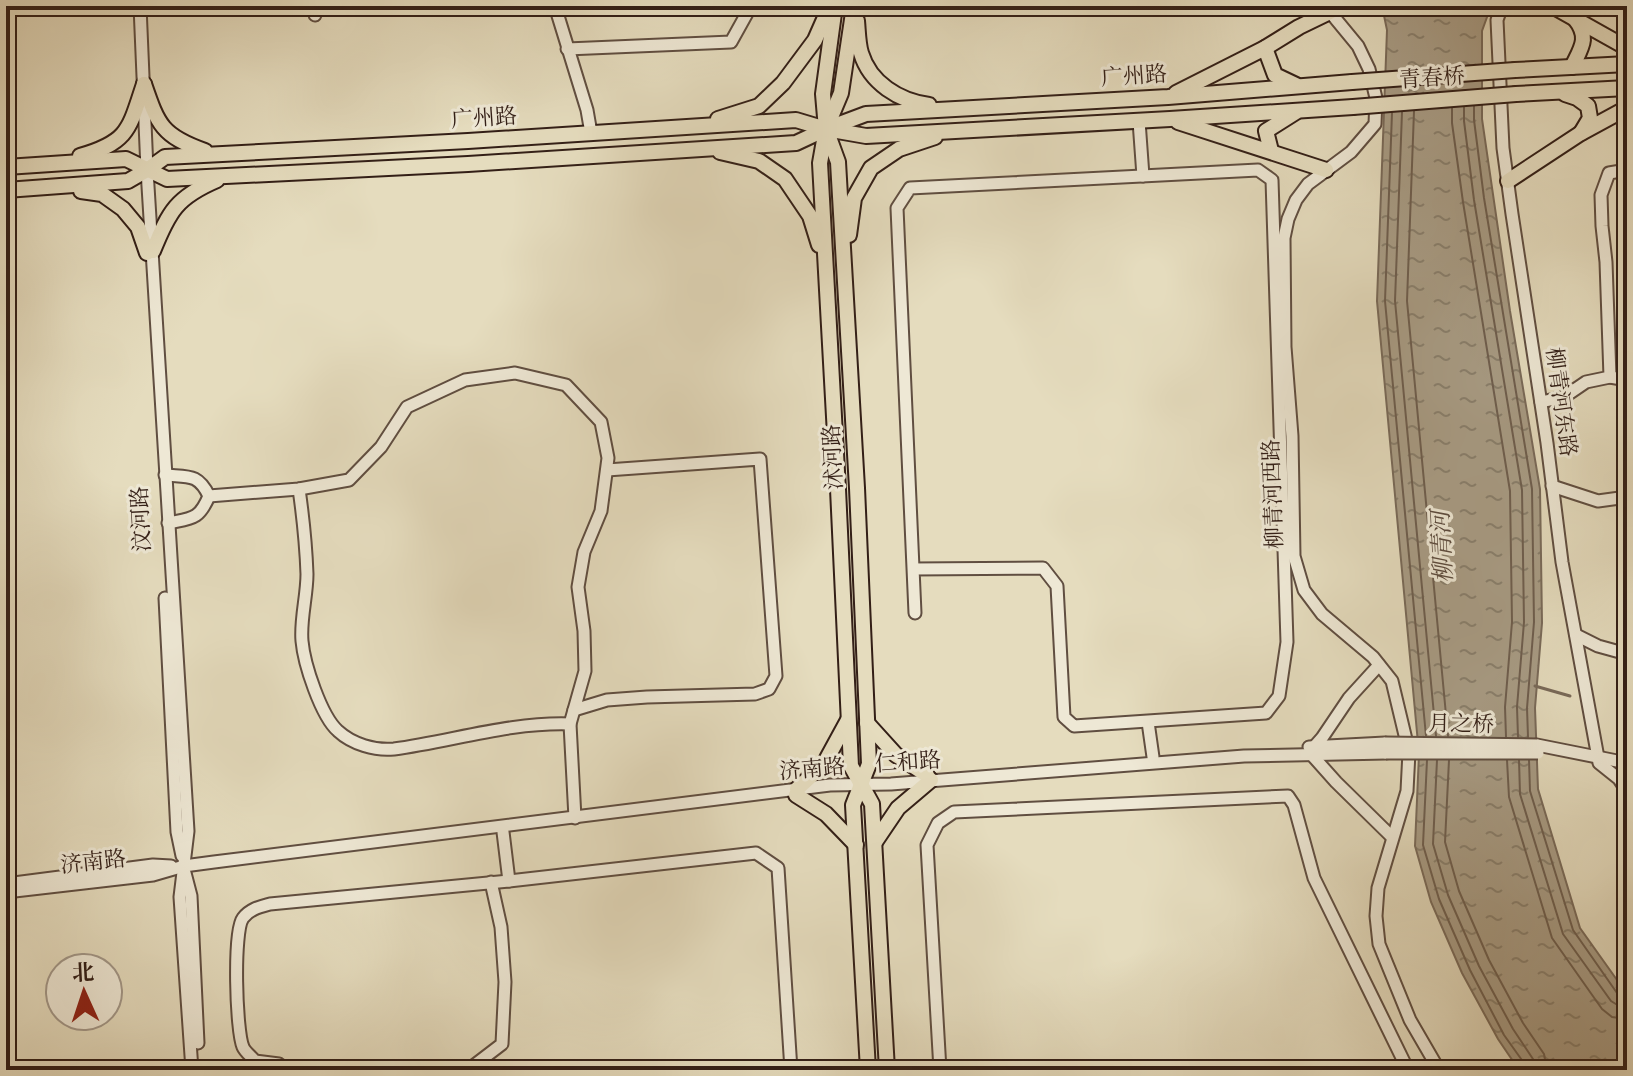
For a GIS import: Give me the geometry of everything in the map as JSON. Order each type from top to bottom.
[{"type":"main road","points":[[699,126],[759,106],[783,83],[815,40],[833,6]]},
{"type":"main road","name":"沭河路","points":[[833,6],[823,94],[826,129],[838,162],[857,488],[869,764],[853,805],[868,1070]]},
{"type":"main road","points":[[855,6],[861,53],[877,82],[912,103],[957,109]]},
{"type":"main road","name":"沭河路","points":[[855,6],[841,93],[826,129],[820,163],[851,766],[872,804],[887,1070]]},
{"type":"main road","points":[[1552,6],[1627,48]]},
{"type":"main road","points":[[1168,97],[1265,48],[1327,9]]},
{"type":"main road","points":[[1575,19],[1583,29],[1583,44],[1572,67],[1627,64]]},
{"type":"main road","points":[[1265,48],[1275,75],[1300,86]]},
{"type":"main road","name":"青春桥","points":[[1352,82],[1572,67]]},
{"type":"main road","name":"广州路","points":[[6,167],[126,159],[167,179],[468,164],[796,143],[866,114],[1168,97],[1352,82]]},
{"type":"main road","points":[[144,84],[156,117],[168,134],[213,154]]},
{"type":"main road","points":[[55,164],[104,149],[120,139],[132,120],[144,84]]},
{"type":"main road","points":[[1559,92],[1627,88]]},
{"type":"main road","points":[[1559,92],[1577,98],[1588,106],[1590,118],[1581,133]]},
{"type":"main road","name":"青春桥","points":[[1353,107],[1559,92]]},
{"type":"main road","name":"广州路","points":[[6,190],[128,181],[165,157],[213,154],[796,120],[866,136],[1353,107]]},
{"type":"main road","points":[[1508,181],[1581,133],[1627,108]]},
{"type":"main road","points":[[1271,151],[1266,131],[1298,110]]},
{"type":"main road","points":[[1170,119],[1326,170]]},
{"type":"main road","points":[[844,263],[854,198],[871,168],[899,149],[950,132]]},
{"type":"main road","points":[[704,148],[759,161],[785,179],[810,216],[826,269]]},
{"type":"main road","points":[[150,252],[175,207],[194,190],[224,177]]},
{"type":"main road","points":[[52,187],[102,194],[123,209],[138,227],[150,252]]},
{"type":"main road","points":[[848,720],[824,764],[796,792],[826,814],[856,845]]},
{"type":"main road","points":[[867,723],[896,755],[929,778],[898,808],[874,842]]},
{"type":"street","name":"汶河路","points":[[140,6],[177,832],[191,896],[200,1070]]},
{"type":"street","points":[[555,6],[587,110],[591,133]]},
{"type":"street","points":[[567,49],[731,42],[751,6]]},
{"type":"street","name":"柳青河东路","points":[[1502,6],[1497,20],[1503,148],[1562,562],[1599,760]]},
{"type":"street","name":"柳青河西路","points":[[1327,9],[1358,46],[1369,69],[1376,98],[1375,124],[1351,152],[1308,184],[1296,200],[1284,238],[1285,347],[1292,436],[1294,556],[1304,590],[1322,614],[1373,657],[1392,681],[1409,752],[1407,791],[1378,888],[1376,916],[1379,944],[1410,1020],[1439,1070]]},
{"type":"street","points":[[1139,121],[1143,176]]},
{"type":"street","points":[[913,569],[1043,568],[1057,586],[1064,717],[1074,726],[1266,713],[1279,696],[1287,642],[1272,180],[1258,170],[910,188],[897,208],[913,569],[915,613]]},
{"type":"street","points":[[1610,377],[1601,195],[1609,173],[1627,170]]},
{"type":"street","name":"汶河路","points":[[150,252],[188,831],[180,897],[192,1070]]},
{"type":"street","points":[[209,496],[299,489],[349,480],[381,447],[407,407],[465,380],[515,373],[566,385],[601,422],[608,458],[601,511],[584,552],[578,587],[585,671],[570,724],[575,818]]},
{"type":"street","points":[[1541,402],[1564,397],[1586,382],[1610,377],[1627,380]]},
{"type":"street","points":[[574,710],[607,700],[755,694],[769,689],[776,676],[760,459],[607,470]]},
{"type":"street","points":[[165,475],[190,477],[203,483],[209,496],[203,510],[193,518],[168,523]]},
{"type":"street","points":[[1552,486],[1598,501],[1627,497]]},
{"type":"street","points":[[299,489],[307,577],[302,640],[308,670],[319,700],[336,730],[356,744],[390,750],[514,727],[570,724]]},
{"type":"street","points":[[1576,635],[1598,646],[1627,654]]},
{"type":"street","points":[[1379,665],[1349,698],[1312,750],[1336,782],[1392,837]]},
{"type":"street","points":[[1148,722],[1153,757]]},
{"type":"street","name":"月之桥","points":[[1385,748],[1538,749],[1599,760]]},
{"type":"street","name":"仁和路","points":[[929,778],[1153,757],[1385,748]]},
{"type":"street","name":"仁和路","points":[[861,785],[891,778],[929,778],[1312,750]]},
{"type":"street","points":[[1599,760],[1627,766]]},
{"type":"street","points":[[1599,760],[1627,791]]},
{"type":"street","name":"济南路","points":[[6,884],[153,865],[214,867],[503,832],[830,785],[861,785]]},
{"type":"street","name":"济南路","points":[[6,892],[153,875],[184,866],[796,792]]},
{"type":"street","points":[[940,1070],[927,845],[938,823],[954,812],[1288,796],[1294,805],[1314,878],[1408,1070]]},
{"type":"street","points":[[503,832],[509,881]]},
{"type":"street","points":[[285,1070],[279,1064],[255,1061],[243,1048],[237,940],[241,920],[253,909],[270,904],[756,853],[778,868],[791,1070]]},
{"type":"street","points":[[468,1070],[502,1044],[505,982],[501,927],[491,882]]},
{"type":"water","name":"柳青河","points":[[1382,6],[1491,6],[1482,31],[1482,119],[1540,489],[1542,623],[1535,708],[1538,789],[1580,928],[1627,994],[1627,1070],[1519,1070],[1462,973],[1431,902],[1415,846],[1419,754],[1377,301],[1387,30]]},
{"type":"waterway","points":[[1535,686],[1570,696]]}]
